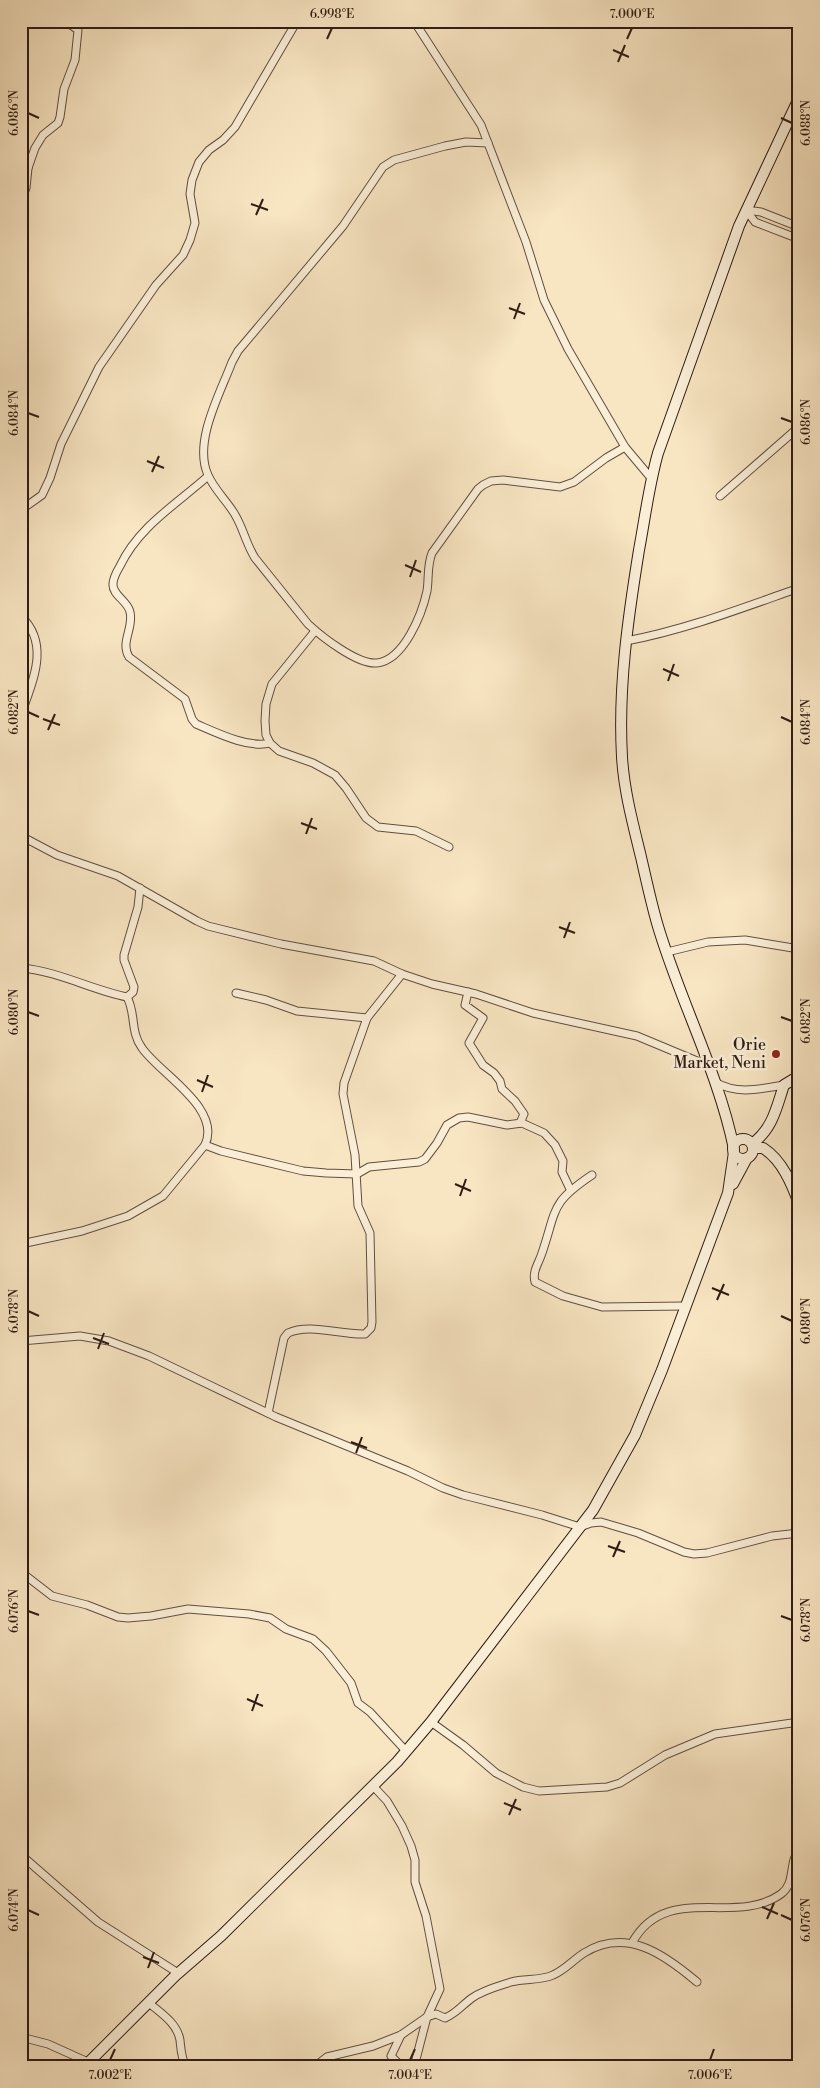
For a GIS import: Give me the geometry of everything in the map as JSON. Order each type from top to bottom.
[{"type":"main road","points":[[748,1158],[741,1158],[734,1150],[715,1082],[657,924],[634,829],[623,767],[621,720],[626,641],[633,586],[651,478],[658,453],[718,282],[746,210],[799,98]]},
{"type":"main road","points":[[751,1144],[766,1133],[784,1085],[799,1076]]},
{"type":"main road","points":[[728,1123],[751,1144],[753,1152],[728,1193]]},
{"type":"main road","points":[[86,2064],[178,1973],[221,1936],[374,1787],[431,1722],[580,1527],[612,1478],[635,1435],[728,1193],[732,1178],[736,1142],[763,1148],[773,1157],[788,1179],[799,1204]]},
{"type":"street","points":[[21,201],[26,188],[25,169],[43,135],[58,123],[64,89],[75,60],[78,30],[72,25],[52,21]]},
{"type":"street","points":[[21,510],[42,495],[50,478],[61,444],[99,367],[156,286],[183,255],[190,240],[194,223],[190,194],[192,180],[199,162],[209,150],[223,140],[235,127],[297,21]]},
{"type":"street","points":[[414,21],[480,125],[523,233],[544,300],[568,349],[625,447],[651,478]]},
{"type":"street","points":[[488,143],[466,142],[445,146],[394,160],[383,167],[343,226],[257,326],[232,362],[203,436],[204,466],[208,476],[235,513],[255,558],[315,631],[358,659],[378,663],[386,659],[406,642],[416,626],[427,590],[429,560],[432,553],[478,488],[491,481],[503,480],[560,487],[574,482],[606,458],[625,447]]},
{"type":"street","points":[[746,210],[761,212],[799,227]]},
{"type":"street","points":[[746,210],[755,222],[799,239]]},
{"type":"street","points":[[720,496],[799,427]]},
{"type":"street","points":[[208,476],[183,495],[146,529],[132,547],[115,576],[114,590],[128,605],[130,612],[131,622],[125,646],[126,652],[129,657],[184,699],[196,724],[250,744],[263,745],[270,743]]},
{"type":"street","points":[[626,641],[657,635],[799,588]]},
{"type":"street","points":[[21,616],[28,623],[36,638],[38,649],[36,668],[21,715]]},
{"type":"street","points":[[315,631],[272,684],[266,704],[265,721],[266,735],[270,743],[278,751],[313,763],[335,775],[366,818],[378,827],[416,831],[449,847]]},
{"type":"street","points":[[21,836],[57,855],[118,876],[208,926],[282,944],[374,961],[402,974],[432,984],[468,992],[533,1013],[637,1036],[709,1066]]},
{"type":"street","points":[[127,997],[133,992],[134,987],[124,960],[124,954],[138,907],[140,888]]},
{"type":"street","points":[[667,952],[708,942],[736,940],[799,949]]},
{"type":"street","points":[[21,968],[34,970],[127,997]]},
{"type":"street","points":[[268,1413],[284,1338],[288,1333],[310,1328],[348,1335],[365,1334],[372,1328],[370,1233],[358,1206],[355,1155],[343,1094],[344,1083],[366,1018],[402,974]]},
{"type":"street","points":[[468,992],[465,1005],[484,1018],[469,1043],[483,1065],[494,1073],[500,1081],[502,1089],[520,1107],[524,1114],[520,1123]]},
{"type":"street","points":[[236,993],[266,1000],[297,1011],[366,1018]]},
{"type":"street","points":[[21,1244],[82,1231],[128,1216],[163,1196],[206,1145],[210,1128],[205,1117],[172,1078],[142,1049],[135,1036],[132,1009],[127,997]]},
{"type":"street","points":[[715,1082],[733,1090],[754,1090],[784,1085]]},
{"type":"street","points":[[206,1145],[221,1151],[303,1171],[356,1174],[368,1167],[419,1162],[425,1159],[447,1125],[459,1118],[468,1117],[507,1125],[520,1123],[544,1133],[556,1145],[563,1161],[562,1172],[570,1189]]},
{"type":"street","points":[[592,1175],[570,1189],[553,1212],[542,1254],[534,1272],[535,1282],[563,1296],[602,1307],[685,1306]]},
{"type":"street","points":[[21,1341],[80,1336],[109,1341],[185,1372],[268,1413],[450,1490],[580,1527],[601,1522],[659,1540],[684,1552],[694,1554],[707,1553],[758,1539],[799,1533]]},
{"type":"street","points":[[21,1572],[52,1596],[88,1605],[118,1617],[144,1617],[188,1609],[249,1614],[270,1618],[286,1629],[313,1639],[326,1651],[351,1683],[358,1703],[370,1712],[406,1752]]},
{"type":"street","points":[[431,1722],[496,1772],[523,1787],[540,1791],[608,1787],[620,1783],[665,1755],[715,1734],[799,1722]]},
{"type":"street","points":[[374,1787],[387,1801],[402,1826],[415,1860],[415,1882],[426,1916],[440,1988],[427,2017],[414,2067]]},
{"type":"street","points":[[632,1943],[649,1920],[663,1915],[693,1907],[740,1907],[759,1904],[779,1895],[787,1889],[791,1881],[794,1859],[799,1850]]},
{"type":"street","points":[[21,1855],[98,1922],[178,1973]]},
{"type":"street","points":[[314,2067],[327,2058],[373,2046],[400,2035],[427,2017],[436,2014],[445,2018],[457,2013],[473,1997],[514,1981],[554,1975],[584,1953],[616,1942],[632,1943],[666,1959],[697,1982]]},
{"type":"street","points":[[149,2003],[169,2019],[176,2029],[180,2039],[180,2051],[186,2067]]},
{"type":"street","points":[[400,2035],[391,2056],[402,2067]]},
{"type":"street","points":[[21,2037],[48,2044],[86,2064]]},
{"type":"place","name":"Orie Market, Neni","points":[[776,1054]]}]
